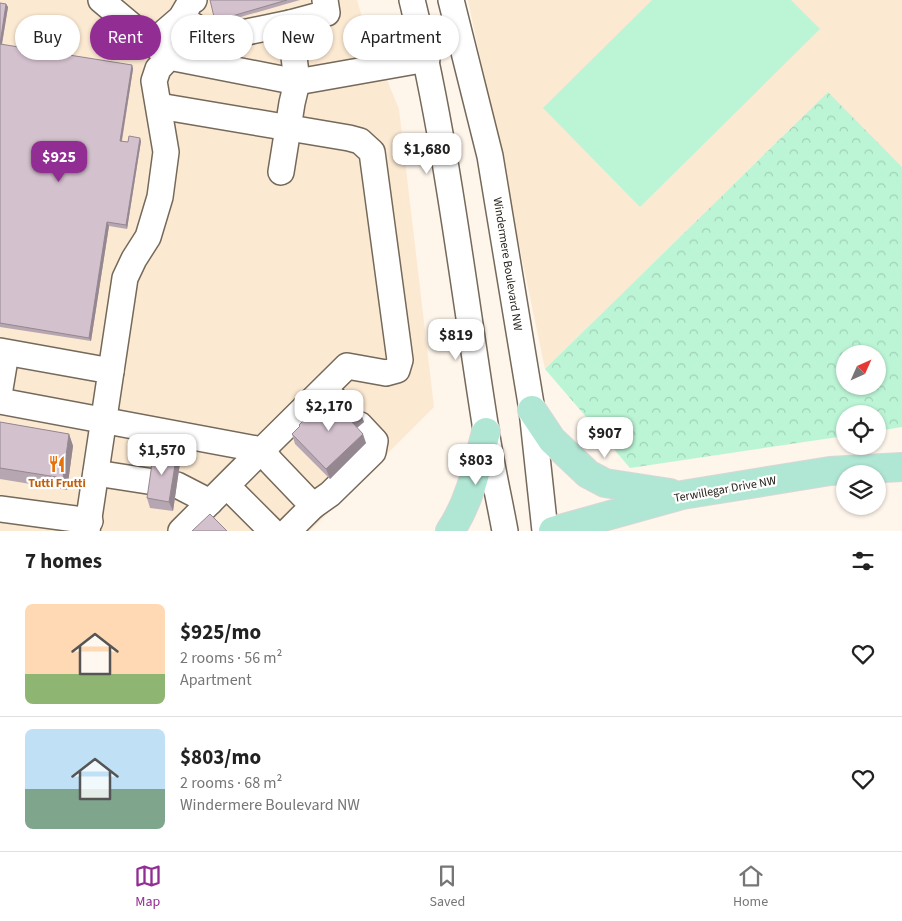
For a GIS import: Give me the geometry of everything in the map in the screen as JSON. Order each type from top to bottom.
[{"type":"main road","points":[[532,410],[552,440],[588,474],[606,483],[682,495]]},
{"type":"main road","points":[[450,531],[456,522],[473,482],[486,432]]},
{"type":"main road","name":"Terwillegar Drive NW","points":[[553,531],[682,495],[830,471],[902,466]]},
{"type":"street","points":[[101,0],[119,15]]},
{"type":"street","points":[[412,0],[416,15]]},
{"type":"street","name":"Windermere Boulevard NW","points":[[451,0],[490,156],[532,410],[545,531]]},
{"type":"street","points":[[161,49],[188,9],[204,32],[218,38],[263,22]]},
{"type":"street","points":[[161,50],[297,82],[421,60]]},
{"type":"street","points":[[0,509],[89,526],[125,278],[148,237],[160,197],[166,152],[154,81],[159,60]]},
{"type":"street","points":[[281,172],[297,82],[291,60]]},
{"type":"street","points":[[427,60],[457,228],[486,432],[505,531]]},
{"type":"street","points":[[159,106],[360,141],[372,152],[400,360],[396,370],[386,373],[347,366],[325,390],[181,531]]},
{"type":"street","points":[[0,389],[3,352],[111,371]]},
{"type":"street","points":[[288,531],[373,452],[375,441],[325,390]]},
{"type":"street","points":[[0,401],[262,450],[313,506]]},
{"type":"street","points":[[96,473],[166,483],[218,494],[272,531]]},
{"type":"shaded area","points":[[0,0],[357,0],[361,15],[343,15],[343,60],[379,60],[399,109],[434,407],[310,531],[0,531]]},
{"type":"shaded area","points":[[468,0],[902,0],[902,167],[827,93],[545,369]]},
{"type":"green space","points":[[652,0],[791,0],[820,29],[640,207],[543,108]]},
{"type":"green space","points":[[828,92],[902,167],[902,427],[886,430],[886,405],[836,405],[836,437],[630,468],[545,369]]},
{"type":"building","points":[[210,0],[287,0],[236,15],[214,15]]},
{"type":"building","points":[[0,3],[6,4],[0,44]]},
{"type":"building","points":[[0,44],[15,46],[15,60],[80,60],[80,57],[90,58],[90,60],[132,65],[120,141],[128,142],[129,136],[140,138],[126,225],[107,222],[89,338],[0,323]]},
{"type":"building","points":[[329,398],[340,410],[349,401],[360,412],[351,421],[363,434],[326,469],[292,434],[313,411],[315,412]]},
{"type":"building","points":[[0,422],[69,434],[63,478],[0,468]]},
{"type":"building","points":[[154,450],[177,453],[169,502],[147,498]]},
{"type":"building","points":[[210,514],[227,531],[192,531]]},
{"type":"place","name":"Tutti Frutti","points":[[57,464]]}]
